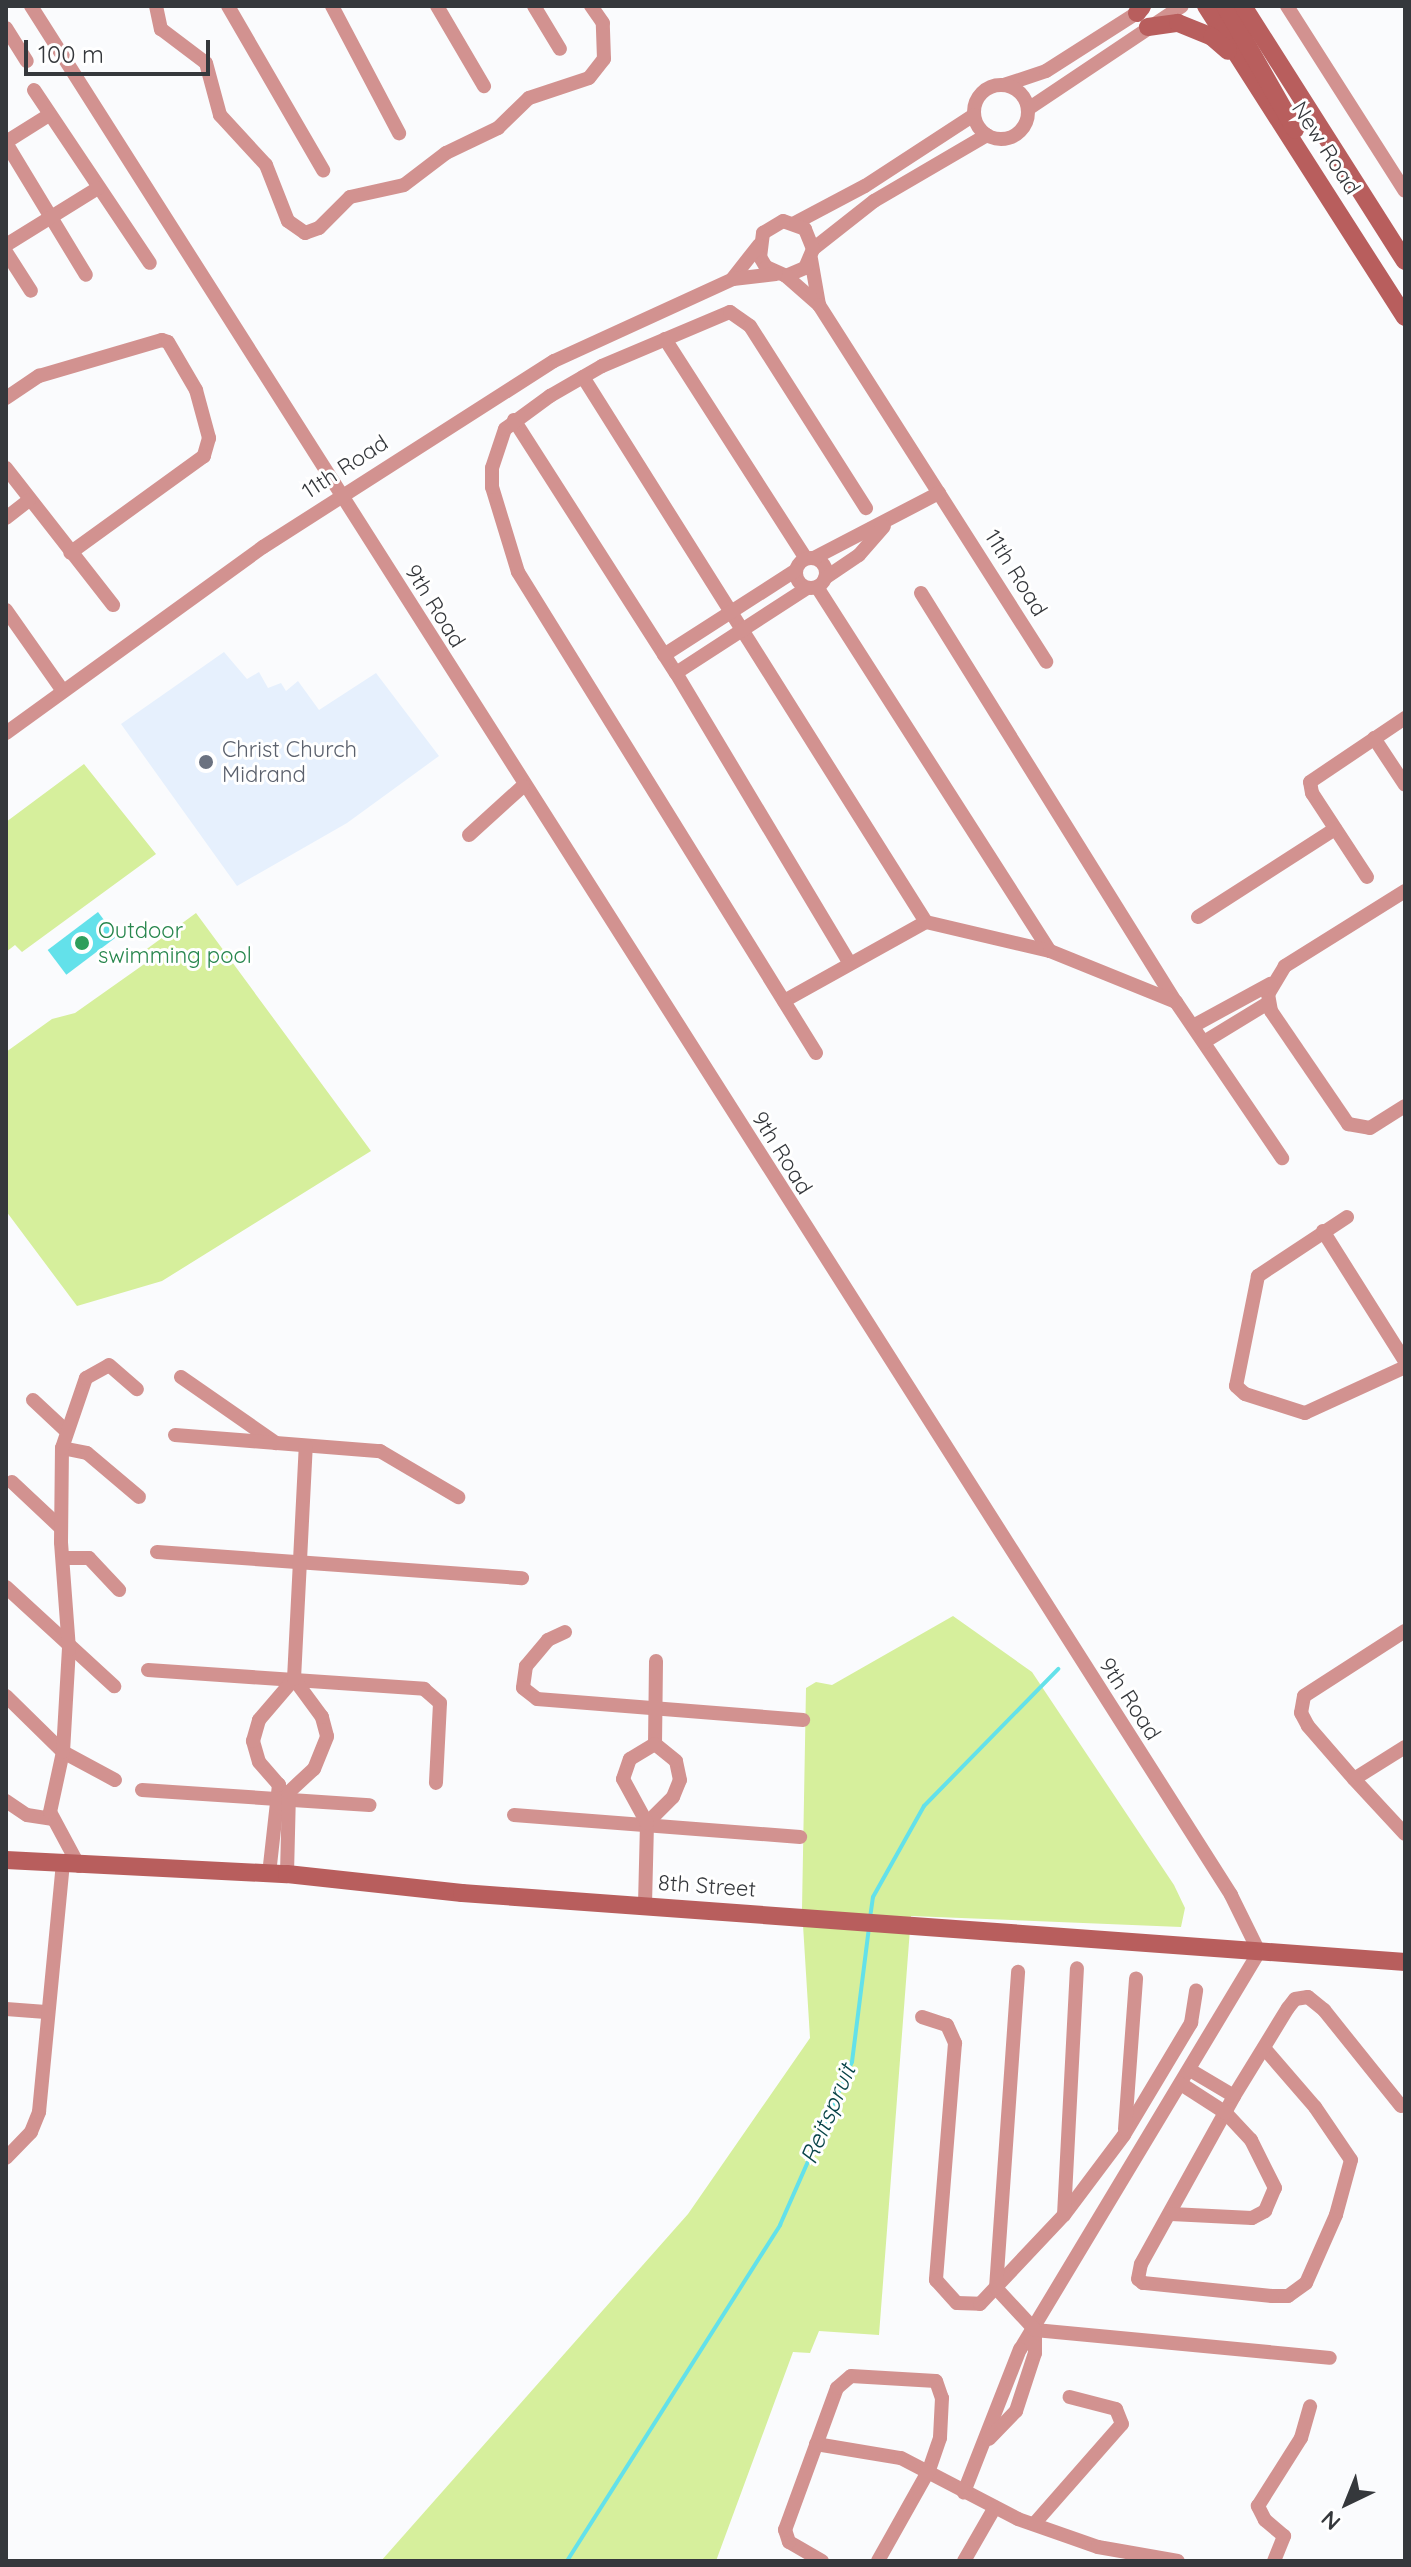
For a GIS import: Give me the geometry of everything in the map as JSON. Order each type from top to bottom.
[{"type":"street","name":"9th Road","points":[[31,6],[523,786],[1231,1895],[1259,1952]]},
{"type":"street","points":[[156,6],[161,29],[206,63],[220,115],[266,165],[288,221],[305,233],[319,228],[350,197],[404,185],[446,153],[498,128],[529,98],[589,78],[604,59],[603,23],[591,6]]},
{"type":"street","points":[[228,6],[323,170]]},
{"type":"street","points":[[332,6],[399,133]]},
{"type":"street","points":[[437,6],[484,86]]},
{"type":"street","points":[[534,6],[560,49]]},
{"type":"street","points":[[1144,13],[1028,109],[1021,131],[1010,138],[987,135],[874,201],[812,254],[805,268],[781,275],[766,267],[759,245],[772,225],[795,223],[865,186],[974,115],[982,93],[1046,71],[1144,13],[1182,6]]},
{"type":"street","name":"New Road","points":[[1206,6],[1405,317]]},
{"type":"street","points":[[1225,6],[1286,107],[1302,155]]},
{"type":"street","name":"New Road","points":[[1243,6],[1405,261]]},
{"type":"street","points":[[1287,6],[1405,191]]},
{"type":"street","points":[[1144,13],[1199,30],[1242,63]]},
{"type":"street","points":[[6,28],[27,61]]},
{"type":"street","points":[[1004,85],[1015,89],[1028,109]]},
{"type":"street","points":[[34,90],[150,263]]},
{"type":"street","points":[[49,115],[6,142],[86,275]]},
{"type":"street","points":[[974,115],[987,135]]},
{"type":"street","points":[[6,245],[98,188]]},
{"type":"street","points":[[795,223],[805,229],[812,254]]},
{"type":"street","name":"11th Road","points":[[733,279],[759,245]]},
{"type":"street","points":[[6,252],[31,291]]},
{"type":"street","name":"11th Road","points":[[812,254],[819,305]]},
{"type":"street","name":"11th Road","points":[[6,733],[339,496],[581,345],[733,279],[781,275],[819,305],[1046,662]]},
{"type":"street","points":[[816,1053],[518,572],[492,476],[501,435],[514,420],[583,377],[730,312],[745,318],[866,508]]},
{"type":"street","points":[[665,339],[810,559],[824,566],[817,584]]},
{"type":"street","points":[[6,398],[39,376],[162,340],[168,342],[196,390],[209,438],[204,456],[70,553]]},
{"type":"street","points":[[583,377],[926,922]]},
{"type":"street","points":[[514,420],[676,673],[849,962]]},
{"type":"street","points":[[6,468],[113,605]]},
{"type":"street","points":[[664,655],[846,537],[885,526],[939,493]]},
{"type":"street","points":[[6,518],[29,500]]},
{"type":"street","points":[[676,673],[859,555],[885,526]]},
{"type":"street","points":[[795,571],[817,584],[1050,951]]},
{"type":"street","points":[[921,593],[1176,1002],[1282,1158]]},
{"type":"street","points":[[6,610],[63,691]]},
{"type":"street","points":[[1367,877],[1335,829],[1310,782],[1405,718]]},
{"type":"street","points":[[1374,738],[1405,785]]},
{"type":"street","points":[[469,835],[523,786]]},
{"type":"street","points":[[1198,917],[1335,829]]},
{"type":"street","points":[[1193,1026],[1270,984],[1285,966],[1405,891]]},
{"type":"street","points":[[784,1001],[849,962],[926,922],[1050,951],[1176,1002]]},
{"type":"street","points":[[1270,984],[1268,1003],[1348,1124],[1370,1128],[1405,1106]]},
{"type":"street","points":[[1204,1042],[1268,1003]]},
{"type":"street","points":[[1347,1217],[1258,1276],[1236,1386],[1245,1394],[1305,1413],[1405,1367]]},
{"type":"street","points":[[1323,1231],[1401,1344],[1405,1361]]},
{"type":"street","points":[[6,2158],[37,2123],[46,2012],[71,1865],[52,1819],[51,1800],[63,1752],[69,1649],[61,1528],[64,1429],[83,1382],[98,1369],[109,1365],[137,1389]]},
{"type":"street","points":[[181,1377],[277,1443]]},
{"type":"street","points":[[33,1400],[64,1429]]},
{"type":"street","points":[[175,1435],[380,1451],[458,1497]]},
{"type":"street","points":[[278,1874],[283,1797],[276,1779],[255,1753],[254,1729],[294,1679],[297,1560],[306,1446]]},
{"type":"street","points":[[62,1448],[87,1453],[139,1497]]},
{"type":"street","points":[[12,1482],[61,1528]]},
{"type":"street","points":[[157,1552],[522,1578]]},
{"type":"street","points":[[63,1558],[89,1558],[119,1590]]},
{"type":"street","points":[[6,1587],[69,1649],[114,1686]]},
{"type":"street","points":[[1405,1631],[1304,1696],[1301,1713],[1308,1726],[1405,1834]]},
{"type":"street","points":[[565,1632],[534,1652],[523,1677],[524,1691],[537,1699],[803,1720]]},
{"type":"street","points":[[655,1744],[656,1661]]},
{"type":"street","points":[[148,1670],[294,1679],[433,1694],[441,1719],[436,1783]]},
{"type":"street","points":[[283,1797],[292,1784],[322,1758],[327,1736],[322,1717],[294,1679]]},
{"type":"street","points":[[6,1696],[63,1752],[115,1780]]},
{"type":"street","points":[[647,1823],[673,1797],[680,1780],[676,1761],[655,1744]]},
{"type":"street","points":[[645,1905],[647,1823],[623,1779],[630,1759],[655,1744]]},
{"type":"street","points":[[1354,1779],[1405,1747]]},
{"type":"street","points":[[142,1790],[370,1805]]},
{"type":"street","points":[[6,1801],[27,1815],[52,1819]]},
{"type":"street","points":[[514,1815],[800,1837]]},
{"type":"street","name":"8th Street","points":[[6,1860],[278,1874],[1405,1962]]},
{"type":"street","points":[[964,2492],[989,2439],[995,2403],[1020,2349],[1035,2330],[1259,1952]]},
{"type":"street","points":[[1064,2215],[1077,1968]]},
{"type":"street","points":[[1018,1972],[996,2288],[1035,2330],[1330,2358]]},
{"type":"street","points":[[1124,2135],[1136,1978]]},
{"type":"street","points":[[922,2017],[947,2025],[955,2043],[936,2280],[948,2296],[968,2305],[980,2304],[1064,2215],[1124,2135],[1191,2023],[1196,1990]]},
{"type":"street","points":[[1264,2048],[1315,2107],[1351,2160],[1341,2202],[1306,2283],[1288,2296],[1143,2283],[1138,2279],[1141,2264],[1234,2096],[1293,2001],[1308,1997],[1357,2046],[1401,2106]]},
{"type":"street","points":[[6,2009],[46,2012]]},
{"type":"street","points":[[1190,2070],[1234,2096]]},
{"type":"street","points":[[1171,2214],[1252,2218],[1265,2211],[1273,2178],[1251,2140],[1226,2113],[1181,2084]]},
{"type":"street","points":[[989,2439],[1016,2411],[1035,2353],[1035,2330]]},
{"type":"street","points":[[822,2561],[789,2542],[785,2530],[843,2380],[930,2380],[940,2386],[940,2438],[929,2470],[878,2561]]},
{"type":"street","points":[[1034,2524],[1122,2424],[1116,2409],[1070,2397]]},
{"type":"street","points":[[1274,2561],[1284,2536],[1265,2520],[1258,2506],[1301,2438],[1310,2406]]},
{"type":"street","points":[[816,2444],[880,2452],[929,2470],[964,2492],[1034,2524],[1098,2547],[1178,2561]]},
{"type":"street","points":[[964,2561],[995,2507]]},
{"type":"shaded area","points":[[224,652],[247,679],[259,672],[268,688],[281,683],[286,691],[298,681],[319,710],[376,673],[439,756],[347,823],[237,886],[121,724]]},
{"type":"green space","points":[[84,764],[156,854],[22,952],[15,945],[6,952],[6,822]]},
{"type":"green space","points":[[196,913],[371,1151],[162,1281],[77,1306],[6,1211],[6,1052],[52,1019],[75,1013],[150,960],[144,951]]},
{"type":"green space","name":"Reitspruit","points":[[953,1616],[1032,1672],[1174,1885],[1185,1908],[1181,1927],[911,1916],[879,2335],[819,2331],[810,2353],[793,2352],[716,2561],[381,2561],[688,2214],[810,2038],[802,1909],[806,1688],[816,1682],[832,1685]]},
{"type":"water","name":"Outdoor swimming pool","points":[[98,912],[117,937],[66,975],[48,950]]},
{"type":"waterway","name":"Reitspruit","points":[[870,1918],[873,1897],[924,1806],[1058,1669]]},
{"type":"waterway","name":"Reitspruit","points":[[567,2561],[780,2225],[852,2062],[869,1927]]},
{"type":"place","name":"Christ Church Midrand","points":[[206,762]]},
{"type":"place","name":"Outdoor swimming pool","points":[[82,943]]}]
